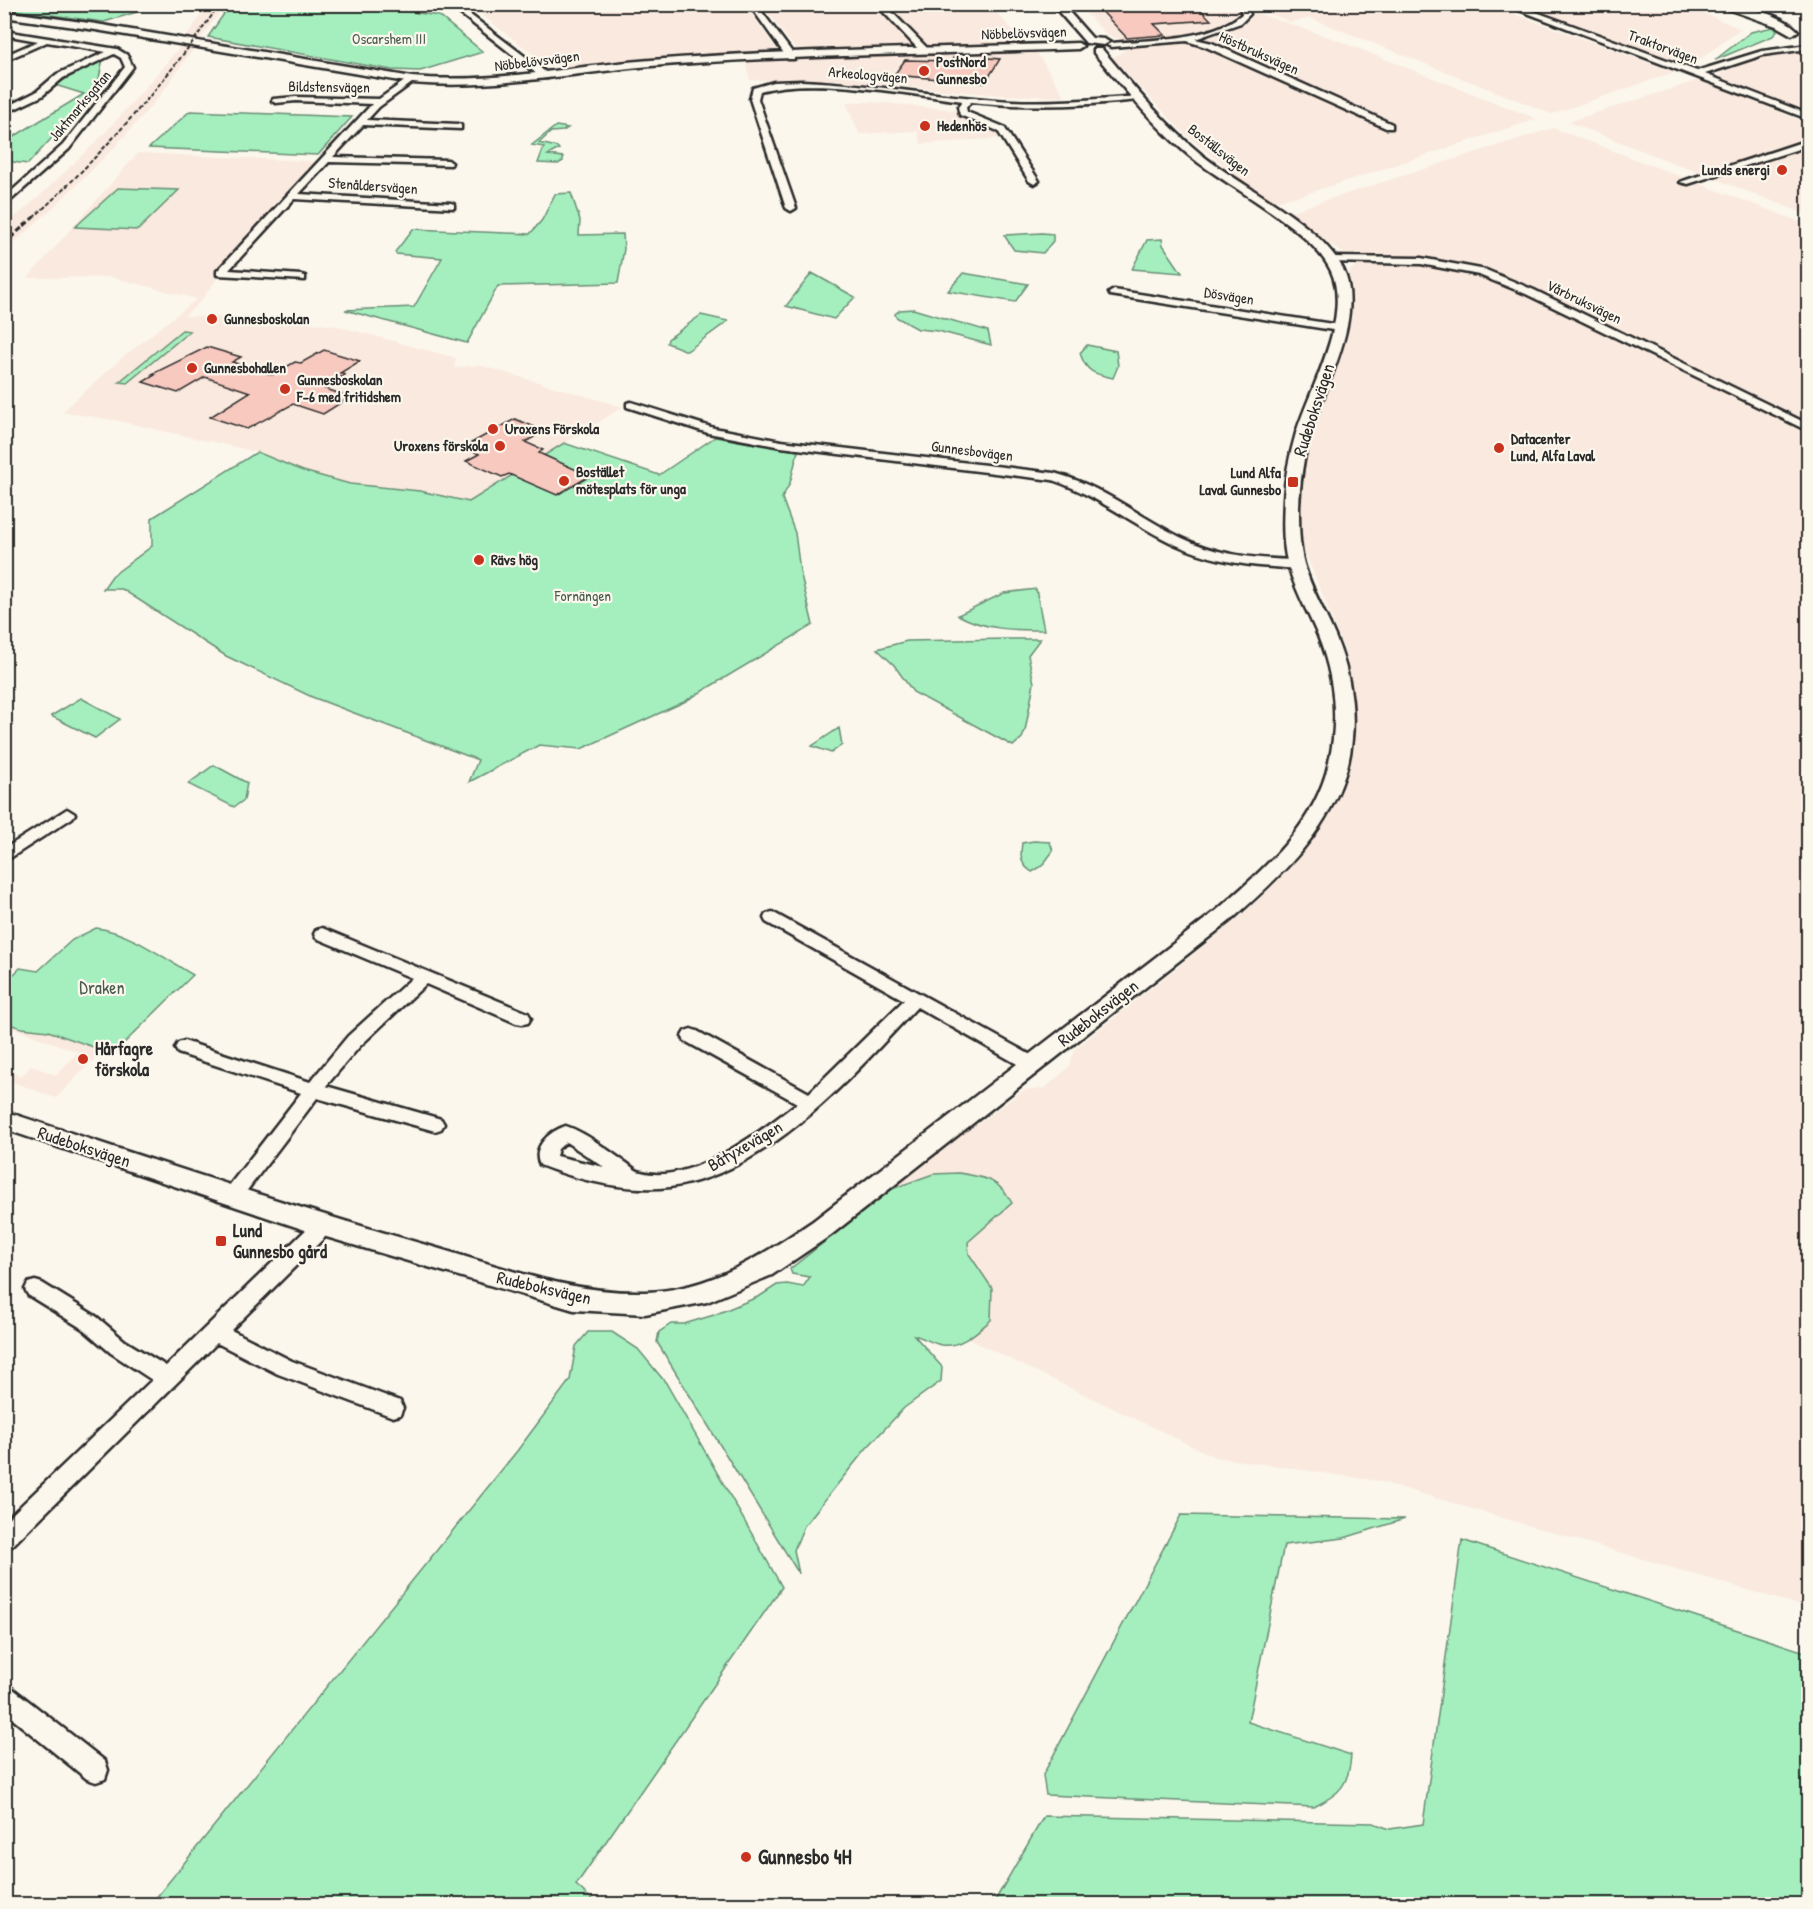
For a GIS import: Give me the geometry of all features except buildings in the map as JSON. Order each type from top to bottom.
[{"type":"main road","points":[[1719,4],[1780,23],[1792,32],[1793,39],[1809,47]]},
{"type":"main road","points":[[1741,4],[1792,32]]},
{"type":"street","points":[[451,4],[545,76]]},
{"type":"street","points":[[752,4],[791,57]]},
{"type":"street","points":[[879,4],[924,51]]},
{"type":"street","points":[[1056,4],[1089,41]]},
{"type":"street","points":[[1188,39],[1238,21],[1246,14],[1242,4]]},
{"type":"street","name":"Traktorvägen","points":[[1506,4],[1809,117]]},
{"type":"street","name":"Nöbbelövsvägen","points":[[4,14],[127,32],[412,80],[479,83],[634,65],[1078,46]]},
{"type":"street","points":[[1744,58],[1792,32]]},
{"type":"street","name":"Jaktmarksgatan","points":[[4,33],[114,51],[124,57],[129,67],[66,147],[9,195],[4,202]]},
{"type":"street","points":[[4,59],[49,39]]},
{"type":"street","name":"Höstbruksvägen","points":[[1111,45],[1188,39],[1215,48],[1389,126]]},
{"type":"street","points":[[1089,41],[1102,41],[1111,45],[1107,50],[1098,51],[1086,50],[1078,46],[1080,43],[1089,41]]},
{"type":"street","points":[[1697,74],[1775,50],[1809,47]]},
{"type":"street","points":[[4,112],[39,94],[60,76],[114,51]]},
{"type":"street","name":"Boställsvägen","points":[[1098,51],[1139,98],[1196,156],[1289,221],[1331,260]]},
{"type":"street","name":"Stenåldersvägen","points":[[301,278],[221,273],[360,122],[381,102],[412,80]]},
{"type":"street","name":"Arkeologvägen","points":[[791,208],[754,99],[754,94],[761,86],[775,83],[813,84],[969,99],[1060,104],[1139,98]]},
{"type":"street","name":"Bildstensvägen","points":[[276,101],[296,99],[381,102]]},
{"type":"street","points":[[969,99],[962,107],[963,113],[1001,129],[1034,181]]},
{"type":"street","points":[[360,122],[458,127]]},
{"type":"street","points":[[1685,182],[1809,143]]},
{"type":"street","name":"Stenåldersvägen","points":[[327,159],[448,164]]},
{"type":"street","name":"Stenåldersvägen","points":[[293,196],[451,206]]},
{"type":"street","name":"Rudeboksvägen","points":[[4,1120],[323,1226],[574,1299],[636,1303],[675,1299],[733,1282],[764,1268],[822,1228],[1224,915],[1290,854],[1326,802],[1341,754],[1344,702],[1341,680],[1332,649],[1310,603],[1296,564],[1291,531],[1293,482],[1299,449],[1342,317],[1341,284],[1331,260]]},
{"type":"street","name":"Vårbruksvägen","points":[[1331,260],[1421,261],[1482,272],[1540,297],[1809,428]]},
{"type":"street","name":"Dösvägen","points":[[1114,293],[1340,328]]},
{"type":"street","name":"Gunnesbovägen","points":[[631,405],[712,431],[781,444],[1054,477],[1086,487],[1169,536],[1198,549],[1242,560],[1296,564]]},
{"type":"street","points":[[4,857],[67,814]]},
{"type":"street","points":[[772,918],[1032,1064]]},
{"type":"street","points":[[322,934],[522,1018]]},
{"type":"street","points":[[232,1196],[311,1089],[354,1041],[424,976]]},
{"type":"street","name":"Båtyxevägen","points":[[637,1180],[674,1179],[711,1168],[771,1133],[811,1102],[915,998]]},
{"type":"street","points":[[691,1036],[811,1102]]},
{"type":"street","points":[[184,1048],[311,1089],[435,1124]]},
{"type":"street","points":[[4,1538],[323,1226]]},
{"type":"street","points":[[35,1289],[90,1323],[118,1347],[168,1379]]},
{"type":"street","points":[[216,1332],[285,1368],[393,1408]]},
{"type":"street","points":[[4,1695],[96,1770]]},
{"type":"shaded area","points":[[555,4],[746,5],[776,49],[774,53],[638,60],[569,67],[547,65],[473,8]]},
{"type":"shaded area","points":[[208,5],[225,5],[158,98],[113,149],[5,251],[4,227],[102,136],[178,49]]},
{"type":"shaded area","points":[[762,5],[989,5],[1026,44],[806,52],[794,47]]},
{"type":"shaded area","points":[[1078,5],[1233,5],[1334,39],[1537,119],[1303,195],[1269,202],[1184,133],[1112,58],[1129,48],[1121,39],[1108,36]]},
{"type":"shaded area","points":[[1247,5],[1489,5],[1675,72],[1552,114],[1310,18],[1291,22]]},
{"type":"shaded area","points":[[1515,5],[1685,5],[1741,29],[1692,65]]},
{"type":"shaded area","points":[[1795,50],[1808,51],[1808,113],[1718,78],[1721,73],[1763,55]]},
{"type":"shaded area","points":[[1036,51],[1065,97],[1000,95],[841,81],[750,80],[745,61]]},
{"type":"shaded area","points":[[1699,80],[1808,123],[1808,215],[1568,122]]},
{"type":"shaded area","name":"Hedenhös","points":[[846,102],[873,102],[974,112],[990,121],[1004,138],[921,144],[917,131],[859,134]]},
{"type":"shaded area","points":[[1553,128],[1808,225],[1808,421],[1499,274],[1438,260],[1343,253],[1286,213]]},
{"type":"shaded area","name":"Gunnesboskolan","points":[[138,153],[325,162],[221,273],[199,303],[184,316],[286,320],[337,326],[456,358],[454,368],[479,365],[623,407],[470,502],[420,491],[351,484],[303,471],[257,452],[114,420],[62,412],[123,357],[197,299],[111,277],[28,278]]},
{"type":"shaded area","points":[[1384,263],[1441,267],[1475,274],[1511,287],[1808,434],[1808,1608],[1378,1481],[1215,1457],[983,1346],[813,1244],[1024,1090],[1045,1088],[1069,1067],[1075,1049],[1236,920],[1296,862],[1332,809],[1355,747],[1354,704],[1347,656],[1299,537],[1302,494],[1308,443],[1352,316],[1349,273],[1356,265]]},
{"type":"shaded area","name":"Hårfagre förskola","points":[[5,1023],[22,1028],[48,1031],[103,1050],[56,1098],[5,1079],[4,1070],[21,1076],[31,1066],[56,1075],[78,1052],[5,1025]]},
{"type":"green space","name":"Oscarshem III","points":[[357,4],[439,16],[483,52],[420,71],[392,70],[208,37],[230,5]]},
{"type":"green space","points":[[4,5],[160,5],[104,22],[5,9]]},
{"type":"green space","points":[[1773,27],[1777,31],[1773,36],[1715,60],[1751,32]]},
{"type":"green space","points":[[103,58],[97,89],[28,164],[5,161],[5,142],[84,94],[55,85]]},
{"type":"green space","points":[[190,111],[352,117],[318,155],[149,148]]},
{"type":"green space","points":[[556,126],[568,128],[551,132],[539,143],[557,147],[559,149],[548,155],[563,157],[563,161],[558,164],[538,163],[544,147],[532,145]]},
{"type":"green space","points":[[118,188],[179,190],[138,230],[75,227]]},
{"type":"green space","points":[[571,193],[580,220],[579,235],[623,234],[624,249],[618,283],[498,286],[467,343],[345,310],[414,307],[442,258],[396,254],[395,252],[413,229],[530,234],[542,220],[555,194]]},
{"type":"green space","points":[[1053,234],[1053,241],[1043,253],[1014,250],[1004,235]]},
{"type":"green space","points":[[1162,239],[1163,245],[1182,273],[1132,269],[1147,240]]},
{"type":"green space","points":[[812,273],[855,297],[834,319],[786,306]]},
{"type":"green space","points":[[963,273],[1028,284],[1015,302],[948,291]]},
{"type":"green space","points":[[913,309],[988,331],[991,345],[938,331],[918,329],[896,317],[895,314],[900,310]]},
{"type":"green space","points":[[701,315],[728,321],[687,351],[667,343],[668,339]]},
{"type":"green space","points":[[182,330],[190,331],[127,383],[119,382]]},
{"type":"green space","points":[[1087,345],[1116,351],[1118,366],[1113,378],[1088,368],[1080,353]]},
{"type":"green space","name":"Fornängen","points":[[715,437],[798,451],[790,483],[782,498],[795,533],[800,571],[813,625],[684,702],[581,749],[539,745],[469,782],[478,760],[312,697],[226,656],[122,589],[103,589],[112,576],[152,546],[152,518],[257,452],[303,471],[350,484],[420,491],[469,502],[564,443],[659,475]]},
{"type":"green space","points":[[1036,589],[1044,630],[989,626],[958,615],[1004,593]]},
{"type":"green space","points":[[1040,639],[1028,655],[1034,683],[1025,731],[1022,738],[1013,746],[913,692],[894,665],[877,649],[907,641]]},
{"type":"green space","points":[[81,698],[120,719],[95,738],[51,716]]},
{"type":"green space","points":[[839,728],[842,745],[831,753],[812,746]]},
{"type":"green space","points":[[214,765],[247,783],[244,800],[234,807],[188,784]]},
{"type":"green space","points":[[1050,842],[1053,851],[1042,866],[1032,872],[1023,863],[1021,852],[1022,843]]},
{"type":"green space","name":"Draken","points":[[96,928],[109,930],[134,940],[193,975],[113,1054],[48,1031],[22,1028],[5,1023],[5,983],[20,968],[38,971],[72,940]]},
{"type":"green space","points":[[959,1173],[990,1180],[1001,1188],[1012,1203],[968,1242],[969,1254],[992,1288],[991,1320],[968,1338],[955,1344],[941,1345],[914,1335],[942,1367],[941,1381],[904,1408],[865,1450],[804,1526],[794,1550],[799,1574],[657,1342],[659,1332],[671,1324],[684,1324],[714,1315],[760,1296],[777,1285],[803,1287],[810,1277],[792,1274],[790,1269],[892,1189],[933,1174]]},
{"type":"green space","points":[[588,1332],[612,1332],[638,1349],[666,1383],[782,1587],[576,1885],[597,1904],[151,1904],[517,1451],[570,1380],[576,1346]]},
{"type":"green space","points":[[1181,1515],[1405,1519],[1344,1538],[1284,1545],[1248,1722],[1351,1755],[1348,1774],[1342,1787],[1330,1798],[1314,1807],[1046,1795],[1043,1775]]},
{"type":"green space","points":[[1462,1540],[1808,1653],[1808,1904],[993,1904],[1044,1816],[1373,1823],[1390,1829],[1423,1824]]},
{"type":"railway","points":[[33,218],[84,169],[132,117],[220,4]]},
{"type":"railway","points":[[4,244],[34,217]]},
{"type":"place","name":"PostNord Gunnesbo","points":[[924,71]]},
{"type":"place","name":"Hedenhös","points":[[925,126]]},
{"type":"place","name":"Lunds energi","points":[[1782,170]]},
{"type":"place","name":"Gunnesboskolan","points":[[212,319]]},
{"type":"place","name":"Gunnesbohallen","points":[[192,368]]},
{"type":"place","name":"Gunnesboskolan F–6 med fritidshem","points":[[285,389]]},
{"type":"place","name":"Uroxens Förskola","points":[[493,429]]},
{"type":"place","name":"Uroxens förskola","points":[[500,446]]},
{"type":"place","name":"Datacenter Lund, Alfa Laval","points":[[1499,448]]},
{"type":"place","name":"Bostället mötesplats för unga","points":[[564,481]]},
{"type":"place","name":"Lund Alfa Laval Gunnesbo","points":[[1293,482]]},
{"type":"place","name":"Rävs hög","points":[[479,560]]},
{"type":"place","name":"Hårfagre förskola","points":[[83,1059]]},
{"type":"place","name":"Lund Gunnesbo gård","points":[[221,1241]]},
{"type":"place","name":"Gunnesbo 4H","points":[[746,1857]]}]
